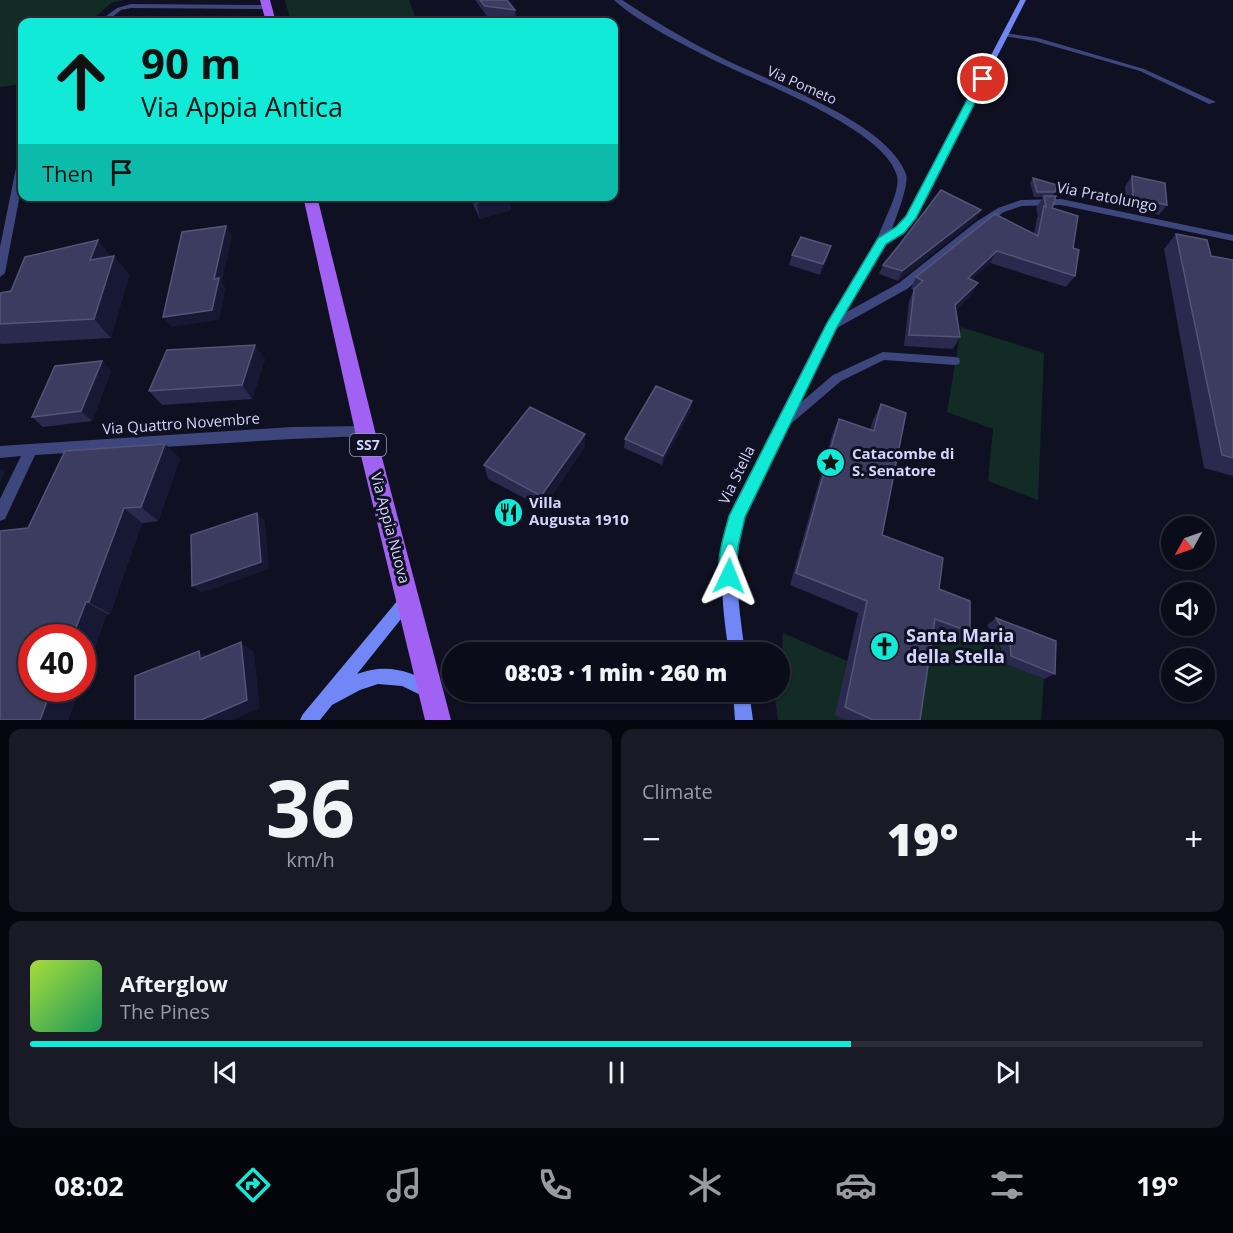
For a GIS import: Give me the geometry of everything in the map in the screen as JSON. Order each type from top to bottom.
[{"type":"main road","points":[[266,3],[270,18]]},
{"type":"main road","name":"Via Appia Nuova","points":[[311,201],[365,431],[438,720]]},
{"type":"street","name":"Via Pometo","points":[[617,0],[717,59],[846,121],[879,145],[895,164],[902,177],[900,192],[884,228],[882,241]]},
{"type":"street","points":[[882,241],[900,230],[910,218],[1023,0]]},
{"type":"street","points":[[107,18],[121,8],[135,5],[266,3]]},
{"type":"street","points":[[0,273],[18,183]]},
{"type":"street","name":"Via Pratolungo","points":[[831,326],[903,286],[981,224],[1001,210],[1021,203],[1045,201],[1070,204],[1233,238]]},
{"type":"street","name":"Via Stella","points":[[736,642],[729,587],[729,547],[741,505],[831,326],[882,241]]},
{"type":"street","name":"Via Quattro Novembre","points":[[0,452],[292,433],[365,431]]},
{"type":"street","points":[[0,514],[31,450]]},
{"type":"street","points":[[309,720],[408,598]]},
{"type":"street","points":[[321,703],[355,683],[390,674],[406,677],[432,693]]},
{"type":"street","points":[[742,702],[744,720]]},
{"type":"lane","points":[[1005,35],[1036,39],[1142,70],[1212,102]]},
{"type":"lane","points":[[782,425],[837,378],[883,356],[955,361]]},
{"type":"green space","points":[[0,0],[125,0],[111,3],[94,18],[18,18],[18,85],[0,87]]},
{"type":"green space","points":[[285,0],[409,0],[416,18],[290,18]]},
{"type":"green space","points":[[961,327],[1044,353],[1038,500],[988,481],[993,429],[947,412]]},
{"type":"green space","points":[[969,627],[982,630],[993,637],[1000,648],[1002,662],[1044,679],[1041,720],[909,720],[922,630],[958,633]]},
{"type":"green space","points":[[783,633],[847,661],[836,715],[846,720],[778,720],[775,702],[790,702],[790,642],[783,642]]},
{"type":"building","points":[[480,0],[507,0],[515,10],[485,6]]},
{"type":"building","points":[[1132,176],[1165,183],[1167,205],[1133,197]]},
{"type":"building","points":[[1033,178],[1057,185],[1055,192],[1037,192]]},
{"type":"building","points":[[941,190],[981,210],[902,271],[883,265],[900,244]]},
{"type":"building","points":[[1044,196],[1056,196],[1052,208],[1078,216],[1073,248],[1079,250],[1075,276],[997,251],[968,278],[978,283],[955,305],[960,337],[909,335],[914,289],[923,281],[916,277],[995,214],[1038,236],[1044,206],[1046,207]]},
{"type":"building","points":[[226,226],[214,279],[219,278],[212,310],[163,317],[182,232]]},
{"type":"building","points":[[1176,234],[1207,240],[1211,256],[1233,260],[1233,458],[1222,455]]},
{"type":"building","points":[[801,237],[831,246],[823,264],[792,255]]},
{"type":"building","points":[[98,240],[90,260],[114,256],[94,319],[0,324],[0,293],[11,291],[25,257]]},
{"type":"building","points":[[255,345],[242,385],[149,391],[167,350]]},
{"type":"building","points":[[102,361],[81,411],[32,417],[55,366]]},
{"type":"building","points":[[656,386],[692,401],[663,456],[625,439]]},
{"type":"building","points":[[881,404],[906,413],[882,535],[943,558],[939,589],[970,601],[970,632],[935,619],[920,720],[873,720],[845,707],[867,601],[796,573],[839,419],[874,431]]},
{"type":"building","points":[[530,407],[585,434],[541,496],[484,465]]},
{"type":"building","points":[[165,444],[141,507],[124,508],[89,602],[86,602],[77,624],[18,624],[18,702],[47,702],[40,720],[0,720],[0,531],[28,528],[65,451]]},
{"type":"building","points":[[257,513],[261,562],[192,586],[191,535]]},
{"type":"building","points":[[996,618],[1056,641],[1055,674],[1011,656],[1010,642]]},
{"type":"building","points":[[241,642],[247,700],[201,720],[135,720],[135,676],[199,651],[200,659]]},
{"type":"place","name":"Catacombe di S. Senatore","points":[[831,463]]},
{"type":"place","name":"Villa Augusta 1910","points":[[508,512]]},
{"type":"place","name":"Santa Maria della Stella","points":[[885,646]]},
{"type":"route","points":[[729,576],[729,547],[741,505],[831,326],[882,241],[900,230],[910,218],[983,79]]}]
